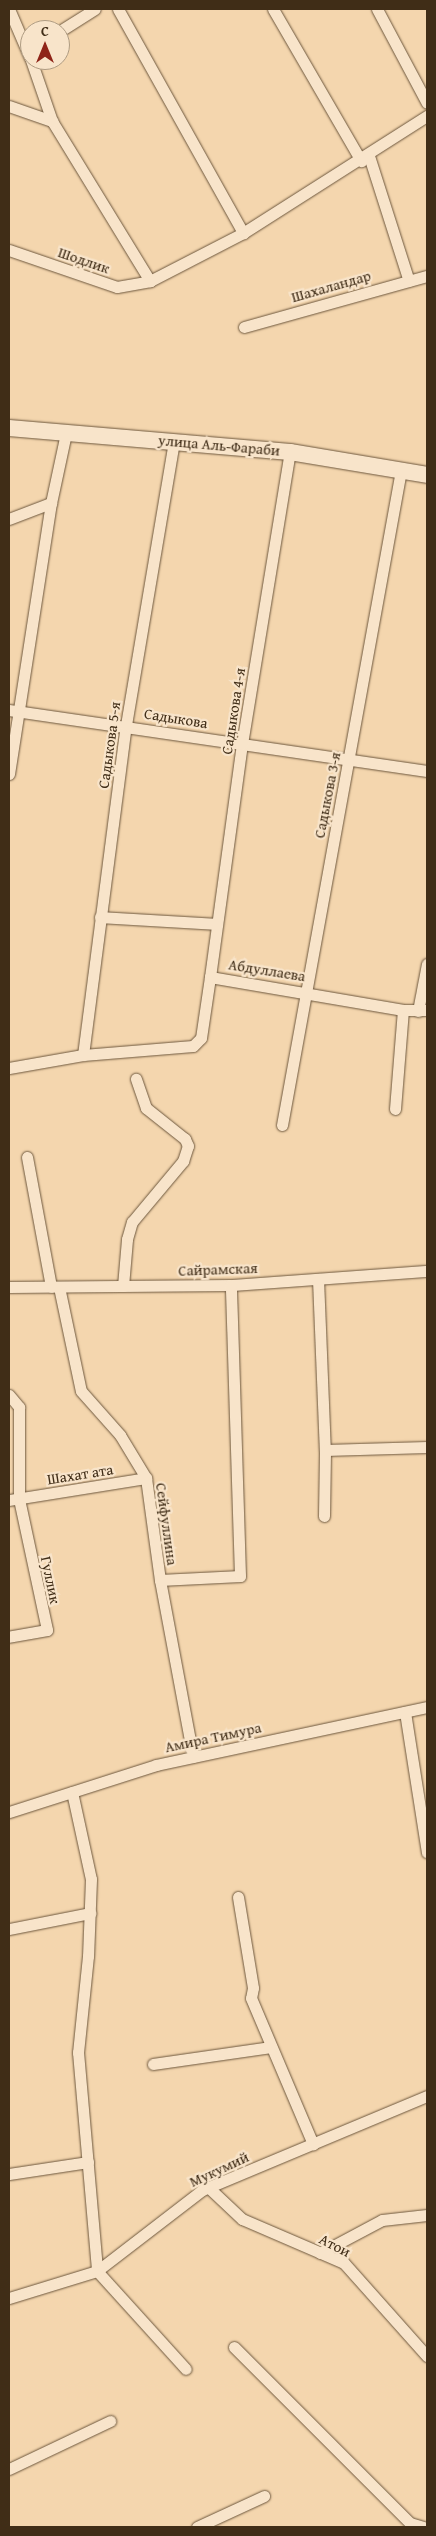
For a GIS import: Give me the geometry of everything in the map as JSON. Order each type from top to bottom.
[{"type":"main road","name":"улица Аль-Фараби","points":[[9,428],[174,440],[290,452],[427,475]]},
{"type":"street","points":[[9,9],[20,34]]},
{"type":"street","points":[[70,25],[95,9]]},
{"type":"street","points":[[118,9],[243,233]]},
{"type":"street","points":[[272,9],[365,158],[409,281]]},
{"type":"street","points":[[377,9],[427,103]]},
{"type":"street","points":[[34,70],[52,121],[150,281]]},
{"type":"street","points":[[9,106],[52,121]]},
{"type":"street","name":"Шодлик","points":[[9,250],[117,287],[150,281],[243,233],[365,158],[427,116]]},
{"type":"street","name":"Шахаландар","points":[[244,327],[427,276]]},
{"type":"street","points":[[9,774],[14,710],[51,503],[66,433]]},
{"type":"street","name":"Садыкова 5-я","points":[[83,1056],[126,725],[174,440]]},
{"type":"street","name":"Садыкова 4-я","points":[[210,976],[242,744],[290,452]]},
{"type":"street","name":"Садыкова 3-я","points":[[282,1125],[305,990],[349,760],[401,470]]},
{"type":"street","points":[[9,519],[51,503]]},
{"type":"street","name":"Садыкова","points":[[14,710],[126,725],[427,771]]},
{"type":"street","points":[[100,917],[218,924]]},
{"type":"street","points":[[423,1010],[427,964]]},
{"type":"street","name":"Абдуллаева","points":[[9,1068],[83,1056],[193,1046],[201,1038],[210,976],[305,990],[403,1010],[423,1010]]},
{"type":"street","points":[[394,1109],[403,1010]]},
{"type":"street","points":[[123,1286],[127,1238],[132,1222],[183,1161],[188,1146],[185,1139],[146,1108],[136,1079]]},
{"type":"street","name":"Сейфуллина","points":[[27,1157],[55,1287],[81,1392],[120,1435],[146,1478],[160,1580],[193,1757]]},
{"type":"street","name":"Сайрамская","points":[[9,1287],[231,1285],[427,1271]]},
{"type":"street","points":[[318,1279],[325,1450],[324,1516]]},
{"type":"street","points":[[160,1580],[240,1576],[231,1285]]},
{"type":"street","points":[[9,1395],[18,1407],[14,1500]]},
{"type":"street","points":[[325,1450],[427,1447]]},
{"type":"street","name":"Шахат ата","points":[[14,1500],[146,1478]]},
{"type":"street","name":"Гуллик","points":[[9,1636],[47,1630],[14,1500]]},
{"type":"street","name":"Амира Тимура","points":[[9,1812],[156,1765],[427,1708]]},
{"type":"street","points":[[405,1712],[427,1852]]},
{"type":"street","points":[[72,1792],[91,1879],[90,1913],[78,2052],[97,2271],[186,2369]]},
{"type":"street","points":[[238,1897],[253,1988],[251,1998],[313,2144]]},
{"type":"street","points":[[9,1929],[90,1913]]},
{"type":"street","points":[[153,2064],[271,2047]]},
{"type":"street","name":"Мукумий","points":[[9,2298],[97,2271],[208,2187],[427,2096]]},
{"type":"street","points":[[9,2174],[88,2162]]},
{"type":"street","name":"Атои","points":[[208,2187],[242,2219],[344,2264],[427,2356]]},
{"type":"street","points":[[320,2253],[382,2220],[427,2215]]},
{"type":"street","points":[[234,2347],[410,2523],[423,2527]]},
{"type":"street","points":[[9,2469],[110,2421]]},
{"type":"street","points":[[197,2527],[264,2496]]}]
